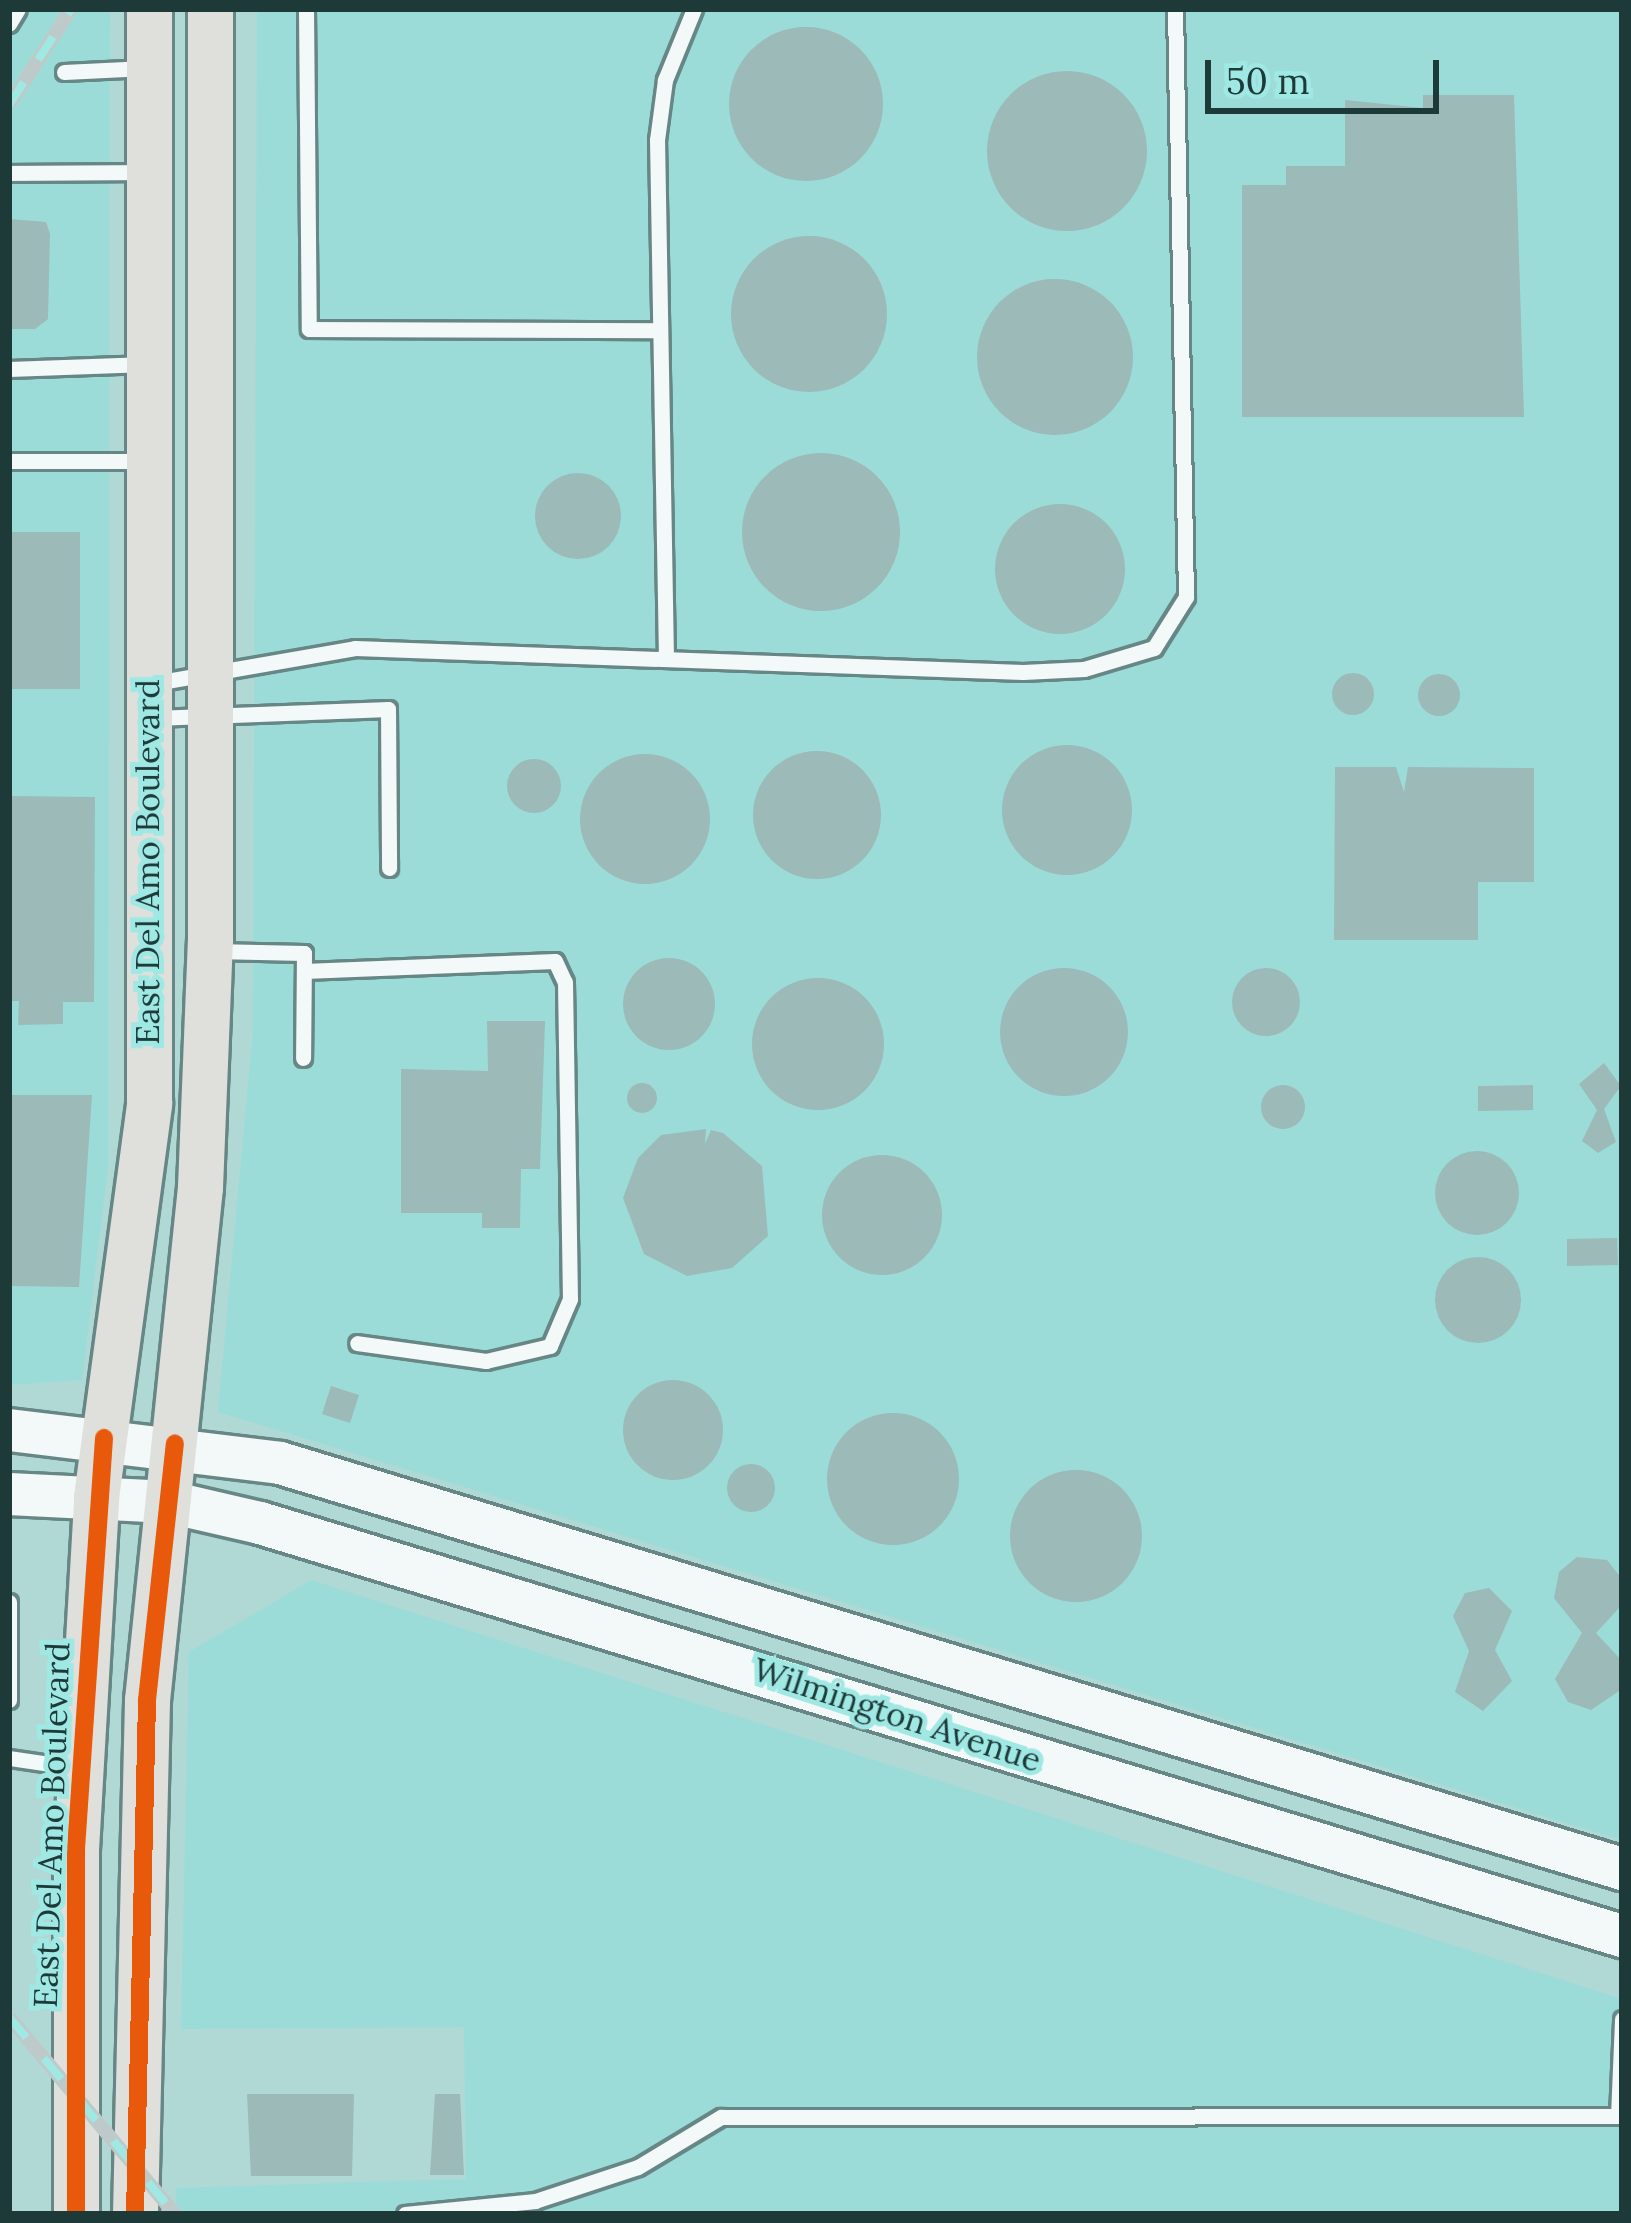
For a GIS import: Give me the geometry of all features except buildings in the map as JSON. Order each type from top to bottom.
[{"type":"main road","name":"East Del Amo Boulevard","points":[[76,2214],[80,1769],[96,1497],[149,1103],[149,9]]},
{"type":"main road","name":"East Del Amo Boulevard","points":[[135,2214],[147,1700],[175,1444],[210,951],[210,9]]},
{"type":"main road","name":"Wilmington Avenue","points":[[9,1430],[175,1444],[547,1540],[1622,1869]]},
{"type":"main road","name":"Wilmington Avenue","points":[[9,1494],[169,1502],[1622,1936]]},
{"type":"lane","points":[[9,24],[18,9]]},
{"type":"lane","points":[[306,9],[309,329],[657,330]]},
{"type":"lane","points":[[666,659],[657,330],[659,104],[694,9]]},
{"type":"lane","points":[[146,701],[210,699],[296,652],[356,648],[1084,670],[1154,648],[1175,625],[1186,597],[1175,9]]},
{"type":"lane","points":[[64,72],[149,68]]},
{"type":"lane","points":[[9,173],[148,172]]},
{"type":"lane","points":[[9,369],[150,364]]},
{"type":"lane","points":[[9,461],[151,461]]},
{"type":"lane","points":[[146,701],[210,699],[388,710],[389,868]]},
{"type":"lane","points":[[210,951],[304,953],[303,1058]]},
{"type":"lane","points":[[304,971],[555,961],[565,982],[570,1299],[550,1346],[486,1361],[357,1343]]},
{"type":"lane","points":[[9,1602],[9,1700]]},
{"type":"lane","points":[[9,1758],[80,1769]]},
{"type":"lane","points":[[406,2214],[535,2201],[638,2167],[721,2117],[1620,2116],[1622,2019]]},
{"type":"shaded area","points":[[9,9],[110,9],[108,1167],[82,1380],[9,1385]]},
{"type":"shaded area","points":[[257,9],[1622,9],[1622,1840],[218,1412],[253,1031]]},
{"type":"shaded area","points":[[311,1580],[1622,1999],[1622,2214],[176,2214],[176,2188],[466,2179],[464,2027],[181,2029],[189,1652]]},
{"type":"railway","points":[[9,105],[71,9]]},
{"type":"railway","points":[[9,2017],[175,2214]]},
{"type":"cycle path","points":[[76,2214],[76,1849],[104,1438]]},
{"type":"cycle path","points":[[135,2214],[147,1700],[175,1444]]}]
